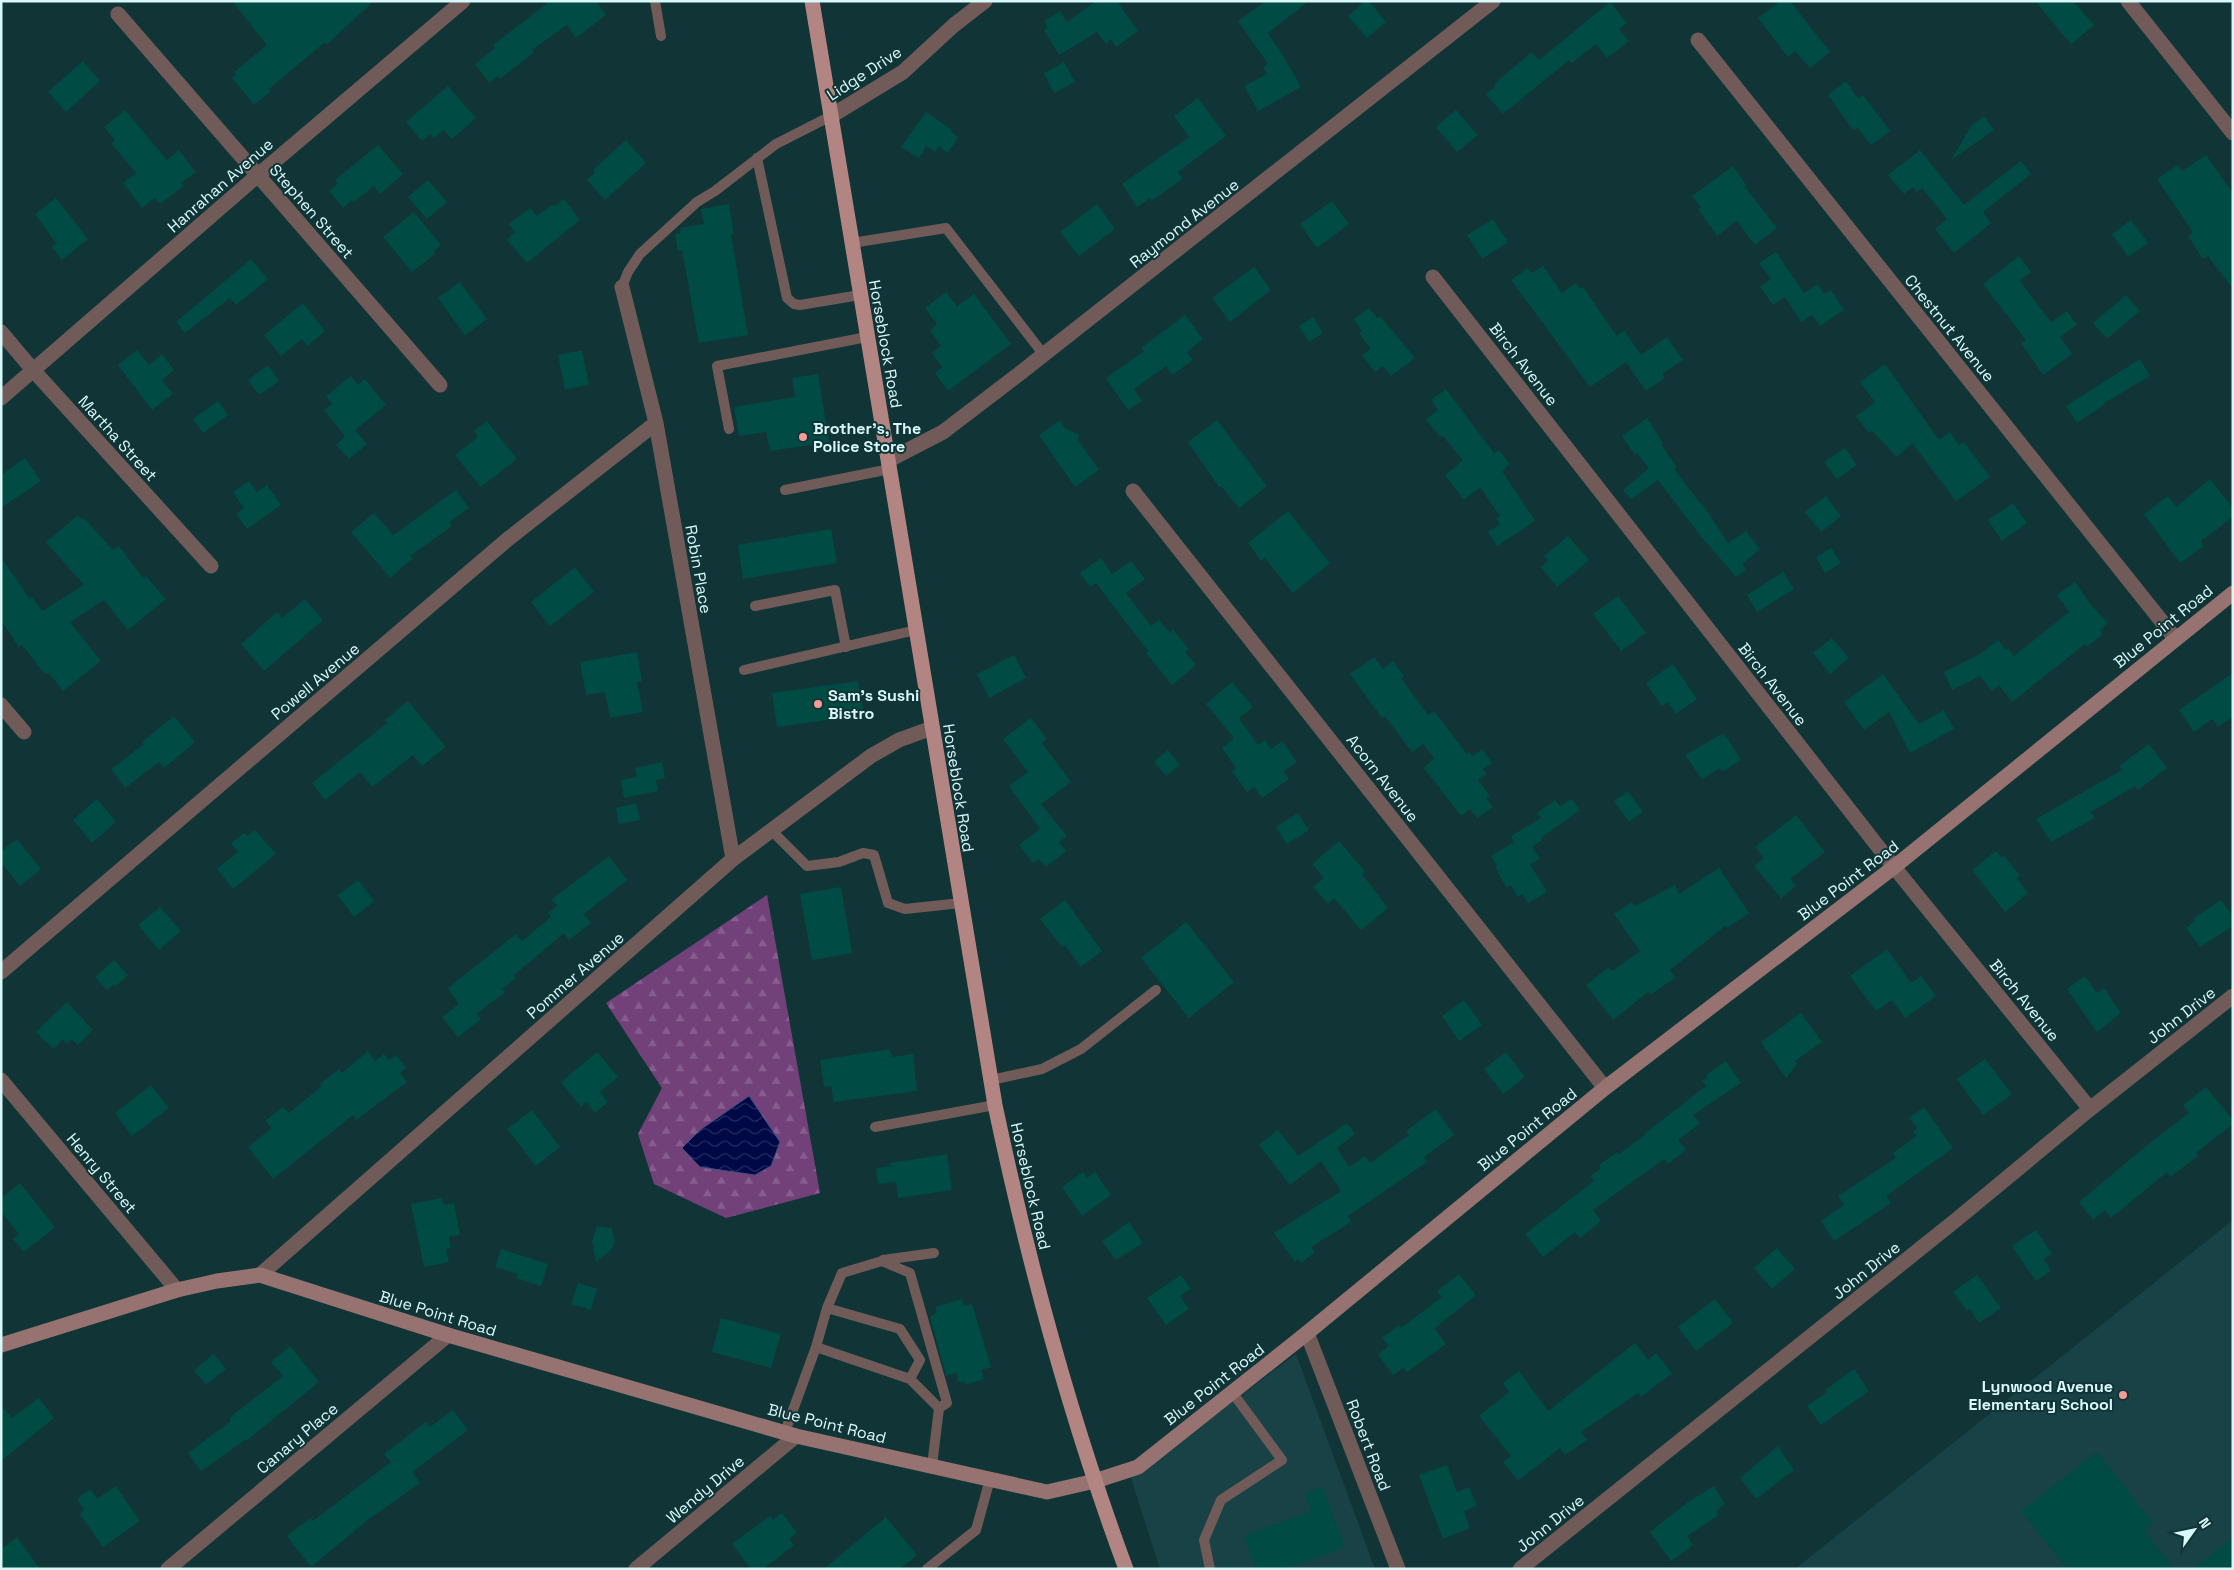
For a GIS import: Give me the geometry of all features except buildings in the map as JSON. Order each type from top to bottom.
[{"type":"main road","name":"Horseblock Road","points":[[812,1],[995,1105],[1014,1193],[1052,1342],[1121,1567]]},
{"type":"street","name":"Hanrahan Avenue","points":[[1,398],[463,1]]},
{"type":"street","name":"Raymond Avenue","points":[[889,465],[943,432],[1044,355],[1493,1]]},
{"type":"street","points":[[2128,1],[2233,133]]},
{"type":"street","name":"Lidge Drive","points":[[831,116],[902,72],[975,4]]},
{"type":"street","name":"Stephen Street","points":[[118,14],[440,385]]},
{"type":"street","name":"Chestnut Avenue","points":[[1698,40],[2175,638]]},
{"type":"street","name":"Birch Avenue","points":[[1433,276],[1894,867],[2090,1108]]},
{"type":"street","name":"Robin Place","points":[[622,287],[656,423],[733,859]]},
{"type":"street","name":"Martha Street","points":[[1,332],[33,370],[211,566]]},
{"type":"street","name":"Powell Avenue","points":[[1,972],[508,539],[656,423]]},
{"type":"street","name":"Acorn Avenue","points":[[1133,491],[1604,1088]]},
{"type":"street","name":"Blue Point Road","points":[[1,1345],[177,1290],[217,1281],[260,1275],[448,1335],[791,1434],[1046,1492],[1095,1481],[1138,1467],[1307,1333],[1604,1088],[1894,867],[2233,593]]},
{"type":"street","points":[[1,705],[24,732]]},
{"type":"street","name":"Pommer Avenue","points":[[260,1275],[733,859],[871,756],[899,740],[932,728]]},
{"type":"street","name":"John Drive","points":[[1520,1569],[1956,1220],[2090,1108],[2233,996]]},
{"type":"street","name":"Henry Street","points":[[1,1080],[177,1290]]},
{"type":"street","name":"Robert Road","points":[[1307,1333],[1398,1569]]},
{"type":"street","name":"Canary Place","points":[[168,1569],[448,1335]]},
{"type":"street","name":"Wendy Drive","points":[[636,1569],[791,1434]]},
{"type":"lane","points":[[655,1],[661,36]]},
{"type":"lane","points":[[622,287],[633,263],[646,247],[697,202],[715,191],[776,144],[831,116]]},
{"type":"lane","points":[[757,158],[784,294],[787,298],[794,304],[800,305],[860,295]]},
{"type":"lane","points":[[852,243],[946,228],[1044,355]]},
{"type":"lane","points":[[729,429],[717,366],[867,337]]},
{"type":"lane","points":[[785,490],[889,465]]},
{"type":"lane","points":[[755,606],[835,590],[846,647]]},
{"type":"lane","points":[[744,670],[916,630]]},
{"type":"lane","points":[[772,831],[807,866],[839,862],[863,853],[874,855],[888,903],[905,909],[961,903]]},
{"type":"lane","points":[[991,1080],[1042,1069],[1081,1049],[1156,990]]},
{"type":"lane","points":[[875,1127],[995,1105]]},
{"type":"lane","points":[[791,1434],[827,1308],[842,1273],[882,1261],[934,1253]]},
{"type":"lane","points":[[882,1261],[910,1273],[947,1403],[939,1408]]},
{"type":"lane","points":[[827,1308],[900,1329],[920,1360],[910,1379]]},
{"type":"lane","points":[[816,1347],[910,1379],[939,1408]]},
{"type":"lane","points":[[1210,1569],[1204,1540],[1221,1500],[1282,1460],[1232,1392]]},
{"type":"lane","points":[[932,1466],[939,1408]]},
{"type":"lane","points":[[927,1569],[976,1530],[990,1479]]},
{"type":"shaded area","name":"Lynwood Avenue Elementary School","points":[[2233,1220],[2233,1569],[1795,1569]]},
{"type":"shaded area","points":[[1296,1354],[1375,1569],[1160,1569],[1131,1478]]},
{"type":"green space","points":[[767,895],[820,1193],[726,1218],[654,1184],[638,1134],[662,1088],[606,1003]]},
{"type":"water","points":[[749,1096],[780,1142],[771,1166],[755,1175],[700,1167],[682,1148],[700,1130]]},
{"type":"place","name":"Brother's, The Police Store","points":[[803,437]]},
{"type":"place","name":"Sam's Sushi Bistro","points":[[818,704]]},
{"type":"place","name":"Lynwood Avenue Elementary School","points":[[2123,1395]]}]
